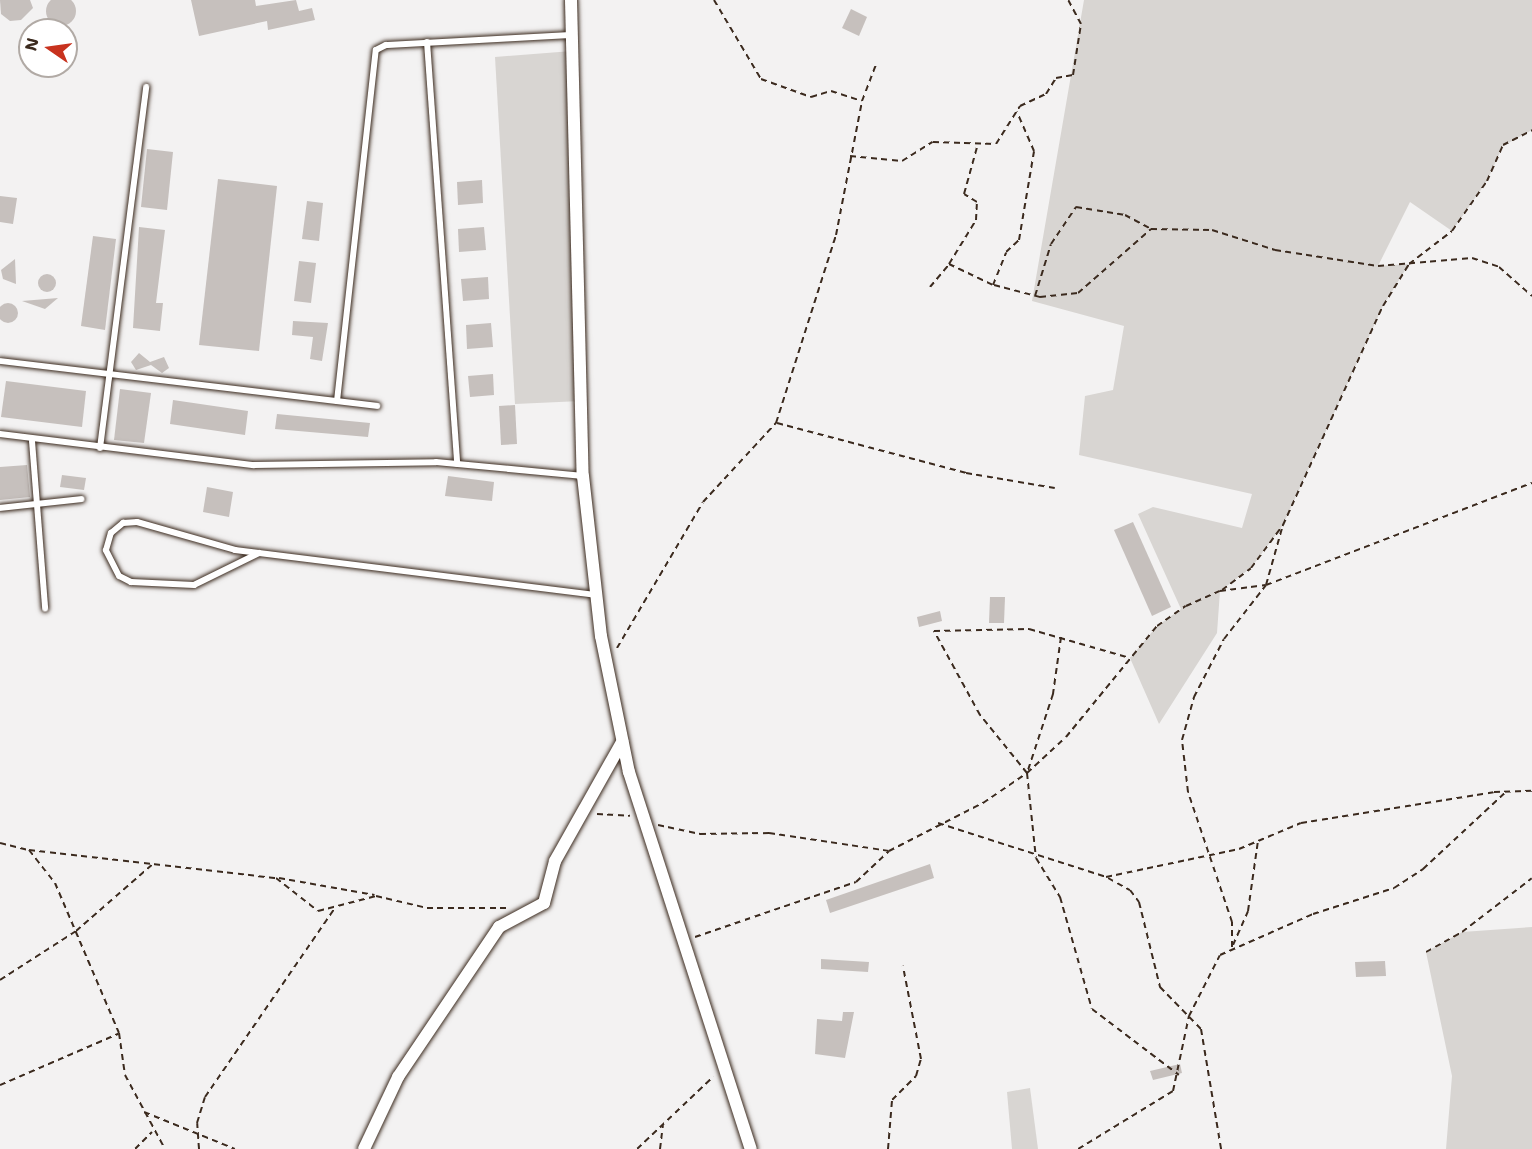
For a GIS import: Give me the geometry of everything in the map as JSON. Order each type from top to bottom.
[{"type":"street","points":[[571,0],[583,476],[595,595],[622,741],[751,1149]]},
{"type":"street","points":[[364,1149],[417,1046],[460,992],[499,927],[525,911],[544,903],[555,861],[622,741]]},
{"type":"lane","points":[[337,401],[371,66],[376,50],[386,45],[572,35]]},
{"type":"lane","points":[[427,42],[457,464]]},
{"type":"lane","points":[[100,448],[112,375],[146,87]]},
{"type":"lane","points":[[0,361],[377,406]]},
{"type":"lane","points":[[0,434],[32,441],[254,465],[457,464],[583,476]]},
{"type":"lane","points":[[32,441],[45,608]]},
{"type":"lane","points":[[0,508],[82,499]]},
{"type":"lane","points":[[259,553],[194,585],[131,582],[119,576],[106,550],[111,533],[123,523],[137,522],[259,553],[595,595]]},
{"type":"path","points":[[714,0],[760,79],[811,97],[831,92],[862,101]]},
{"type":"path","points":[[849,155],[903,161],[933,142],[978,146],[996,144],[1017,112],[1047,94],[1056,78],[1073,75],[1081,24],[1068,0]]},
{"type":"path","points":[[607,664],[704,502],[776,423],[836,235],[849,155],[862,101],[876,64]]},
{"type":"path","points":[[993,285],[1006,252],[1022,233],[1034,151],[1017,112]]},
{"type":"path","points":[[1232,947],[1232,922],[1188,792],[1182,740],[1194,698],[1224,639],[1266,585],[1283,525],[1383,306],[1409,264],[1452,231],[1487,181],[1503,146],[1532,130]]},
{"type":"path","points":[[930,287],[949,264],[976,220],[977,202],[964,194],[978,146]]},
{"type":"path","points":[[1035,296],[1051,244],[1076,207],[1125,215],[1151,229],[1212,230],[1275,250],[1378,266],[1472,258],[1499,267],[1532,296]]},
{"type":"path","points":[[949,264],[993,285],[1035,296],[1078,293],[1151,229]]},
{"type":"path","points":[[776,423],[966,473],[1055,488]]},
{"type":"path","points":[[1220,591],[1266,585],[1532,483]]},
{"type":"path","points":[[686,940],[856,882],[889,851],[938,823],[983,803],[1027,773],[1157,626],[1220,591],[1251,568],[1283,525]]},
{"type":"path","points":[[1027,773],[1003,736],[980,715],[934,631],[1029,629],[1131,658]]},
{"type":"path","points":[[1061,637],[1053,694],[1027,773],[1036,858],[1060,897],[1092,1009],[1179,1075]]},
{"type":"path","points":[[1107,877],[1209,856],[1300,823],[1508,791],[1532,792]]},
{"type":"path","points":[[1078,1149],[1173,1091],[1179,1075],[1189,1016],[1220,955],[1232,947],[1394,888],[1424,869],[1508,791]]},
{"type":"path","points":[[581,815],[624,815],[675,831],[770,833],[889,851]]},
{"type":"path","points":[[938,823],[1036,858],[1107,877],[1130,890],[1139,902],[1160,987],[1189,1016],[1208,1046],[1221,1149]]},
{"type":"path","points":[[1232,947],[1248,911],[1258,840]]},
{"type":"path","points":[[0,843],[29,850],[155,862],[276,878],[376,896],[427,908],[494,906],[525,911]]},
{"type":"path","points":[[29,850],[56,883],[119,1033],[125,1075],[152,1132],[165,1149]]},
{"type":"path","points":[[0,980],[76,931],[155,862]]},
{"type":"path","points":[[276,878],[318,911],[376,896]]},
{"type":"path","points":[[1426,952],[1462,932],[1532,878]]},
{"type":"path","points":[[199,1149],[198,1137],[205,1097],[336,908]]},
{"type":"path","points":[[888,1149],[892,1100],[916,1076],[921,1059],[903,966]]},
{"type":"path","points":[[0,1084],[119,1033]]},
{"type":"path","points":[[637,1149],[713,1078],[724,1059]]},
{"type":"path","points":[[142,1111],[198,1137],[235,1149]]},
{"type":"path","points":[[660,1149],[663,1125]]},
{"type":"path","points":[[135,1149],[152,1132]]},
{"type":"shaded area","points":[[1084,0],[1532,0],[1532,130],[1503,146],[1487,181],[1452,231],[1410,202],[1378,266],[1409,264],[1383,306],[1283,525],[1251,568],[1220,591],[1217,633],[1159,724],[1130,658],[1157,626],[1181,609],[1138,514],[1153,507],[1242,528],[1252,494],[1079,455],[1085,396],[1113,390],[1124,326],[1032,301]]},
{"type":"shaded area","points":[[572,51],[581,401],[515,404],[495,57]]},
{"type":"shaded area","points":[[1532,927],[1532,1149],[1446,1149],[1452,1076],[1426,952],[1462,932]]},
{"type":"shaded area","points":[[1030,1088],[1038,1149],[1012,1149],[1007,1092]]},
{"type":"building","points":[[55,-3],[67,-3],[75,5],[74,18],[47,17],[47,5]]},
{"type":"building","points":[[0,0],[30,0],[33,8],[18,20],[10,21],[1,14]]},
{"type":"building","points":[[191,0],[255,0],[256,6],[296,0],[299,11],[312,8],[315,20],[268,30],[267,21],[199,36]]},
{"type":"building","points":[[851,9],[867,17],[859,36],[842,28]]},
{"type":"building","points":[[147,149],[173,152],[167,210],[141,207]]},
{"type":"building","points":[[218,179],[277,186],[259,351],[199,345]]},
{"type":"building","points":[[482,180],[483,203],[458,205],[457,182]]},
{"type":"building","points":[[0,196],[17,198],[13,224],[0,222]]},
{"type":"building","points":[[307,201],[323,203],[319,241],[302,239]]},
{"type":"building","points":[[139,227],[165,230],[156,303],[163,303],[160,331],[133,328]]},
{"type":"building","points":[[484,227],[486,250],[459,252],[458,229]]},
{"type":"building","points":[[93,236],[116,239],[105,330],[81,326]]},
{"type":"building","points":[[15,259],[16,284],[3,279],[1,270]]},
{"type":"building","points":[[299,261],[316,263],[311,303],[294,301]]},
{"type":"building","points":[[47,274],[53,277],[56,283],[53,289],[47,292],[41,289],[38,283],[41,277]]},
{"type":"building","points":[[488,277],[489,299],[463,301],[461,279]]},
{"type":"building","points":[[58,298],[45,309],[22,301]]},
{"type":"building","points":[[4,303],[12,303],[18,309],[18,317],[12,323],[4,323],[-2,317],[-2,309]]},
{"type":"building","points":[[293,321],[328,323],[322,361],[310,359],[313,337],[292,335]]},
{"type":"building","points":[[491,323],[493,347],[467,349],[466,325]]},
{"type":"building","points":[[139,353],[150,362],[164,357],[169,368],[162,373],[151,365],[136,370],[131,362]]},
{"type":"building","points":[[493,374],[494,395],[470,397],[468,376]]},
{"type":"building","points":[[6,381],[86,391],[82,427],[1,417]]},
{"type":"building","points":[[120,389],[151,393],[144,443],[114,440]]},
{"type":"building","points":[[173,400],[248,411],[245,435],[170,424]]},
{"type":"building","points":[[515,405],[517,444],[501,445],[499,406]]},
{"type":"building","points":[[277,414],[370,423],[368,437],[275,429]]},
{"type":"building","points":[[27,465],[30,497],[0,500],[0,467]]},
{"type":"building","points":[[62,475],[86,478],[84,490],[60,487]]},
{"type":"building","points":[[448,476],[494,482],[492,501],[445,496]]},
{"type":"building","points":[[207,487],[233,492],[229,517],[203,512]]},
{"type":"building","points":[[1133,522],[1171,607],[1152,616],[1114,530]]},
{"type":"building","points":[[990,597],[1005,597],[1004,623],[989,623]]},
{"type":"building","points":[[940,611],[942,621],[919,627],[917,617]]},
{"type":"building","points":[[930,864],[934,878],[830,913],[826,900]]},
{"type":"building","points":[[821,959],[869,962],[868,972],[821,969]]},
{"type":"building","points":[[1385,961],[1386,976],[1356,977],[1355,962]]},
{"type":"building","points":[[843,1012],[854,1012],[845,1058],[815,1054],[817,1019],[842,1021]]},
{"type":"building","points":[[1180,1064],[1182,1073],[1153,1080],[1150,1071]]}]
